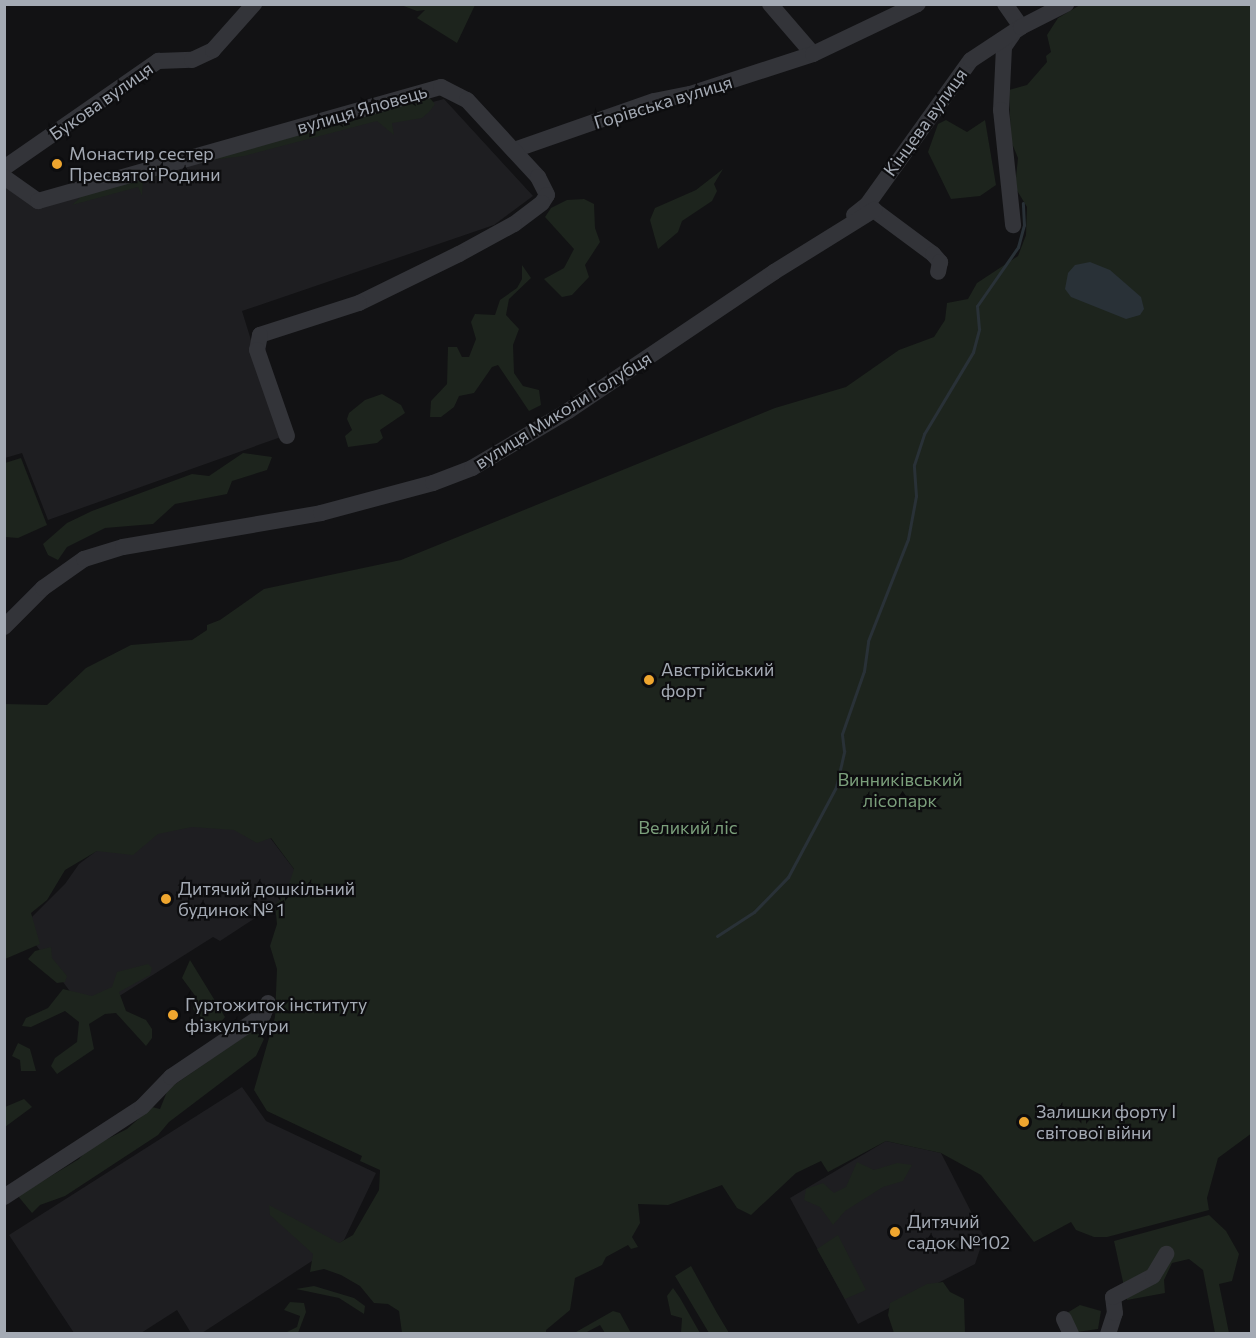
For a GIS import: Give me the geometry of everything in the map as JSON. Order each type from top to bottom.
[{"type":"street","name":"Букова вулиця","points":[[4,168],[158,61],[192,60],[213,50],[254,4]]},
{"type":"street","points":[[770,4],[813,54]]},
{"type":"street","name":"Горівська вулиця","points":[[514,150],[654,101],[690,94],[813,54],[918,4]]},
{"type":"street","points":[[1005,4],[1021,27]]},
{"type":"street","name":"Кінцева вулиця","points":[[871,207],[961,70],[1021,27],[1066,4]]},
{"type":"street","name":"Кінцева вулиця","points":[[1013,225],[1002,133],[1002,59],[1004,47],[1021,27]]},
{"type":"street","name":"вулиця Яловець","points":[[4,177],[38,201],[441,87],[467,100],[545,185],[547,195],[534,210],[459,254],[358,303],[260,335],[257,350],[287,436]]},
{"type":"street","points":[[871,207],[933,254],[940,261],[938,272]]},
{"type":"street","name":"вулиця Миколи Голубця","points":[[4,627],[43,588],[84,559],[123,547],[321,513],[462,472],[568,411],[871,207]]},
{"type":"street","points":[[4,1197],[142,1107],[171,1077],[263,1015],[268,1004]]},
{"type":"street","points":[[1108,1334],[1115,1313],[1113,1297],[1153,1276],[1166,1254]]},
{"type":"shaded area","points":[[444,99],[533,196],[494,225],[242,311],[281,437],[48,520],[22,453],[5,458],[4,184],[35,206]]},
{"type":"shaded area","points":[[1090,262],[1110,270],[1141,297],[1144,309],[1140,315],[1126,319],[1071,297],[1065,289],[1068,273],[1075,265]]},
{"type":"shaded area","name":"Дитячий дошкільний будинок № 1","points":[[171,795],[265,831],[306,885],[220,941],[213,937],[94,1012],[85,1012],[25,930],[28,921],[65,884],[79,864]]},
{"type":"shaded area","points":[[242,1087],[266,1121],[376,1173],[344,1240],[202,1333],[191,1333],[177,1310],[141,1333],[74,1333],[9,1235]]},
{"type":"shaded area","name":"Дитячий садок №102","points":[[886,1141],[941,1153],[984,1237],[975,1264],[858,1324],[790,1198]]},
{"type":"green space","points":[[475,4],[457,43],[417,18],[425,10],[417,11],[401,5]]},
{"type":"green space","name":"Великий ліс","points":[[1080,5],[1251,5],[1252,1133],[1218,1158],[1207,1198],[1209,1210],[1107,1237],[1094,1237],[1076,1230],[1071,1222],[1034,1242],[981,1175],[941,1153],[886,1141],[828,1172],[821,1161],[796,1173],[751,1215],[737,1208],[722,1185],[668,1205],[638,1204],[640,1223],[632,1237],[638,1247],[631,1249],[628,1245],[606,1257],[602,1265],[575,1278],[570,1310],[546,1330],[546,1333],[402,1333],[399,1311],[388,1304],[374,1303],[360,1286],[341,1275],[324,1269],[310,1272],[313,1254],[270,1215],[269,1205],[339,1243],[353,1235],[379,1190],[380,1170],[360,1161],[362,1156],[267,1111],[254,1090],[275,1017],[277,969],[270,946],[277,924],[275,905],[286,893],[294,869],[271,838],[257,843],[234,830],[192,827],[158,834],[133,855],[97,851],[65,870],[47,900],[31,913],[40,944],[5,959],[5,704],[47,705],[86,668],[131,645],[192,640],[207,630],[207,625],[220,620],[264,589],[401,560],[775,408],[846,387],[899,350],[934,337],[945,320],[947,303],[968,299],[977,283],[1018,256],[1026,235],[1027,207],[1015,187],[1018,158],[1011,141],[1009,90],[1027,85],[1047,62],[1046,56],[1051,52],[1047,35],[1058,18]]},
{"type":"green space","points":[[427,95],[435,104],[429,112],[422,118],[392,123],[394,135],[377,121],[244,156],[187,163],[173,172],[143,180],[142,196],[138,187],[72,205],[84,194],[120,177],[132,178],[219,149]]},
{"type":"green space","points":[[946,120],[967,132],[985,120],[996,185],[980,196],[951,199],[928,152],[938,124]]},
{"type":"green space","points":[[723,169],[714,184],[717,191],[712,201],[682,221],[678,232],[658,249],[650,220],[655,208],[696,190]]},
{"type":"green space","points":[[584,199],[594,204],[595,228],[600,242],[585,265],[589,277],[572,295],[562,297],[544,279],[564,268],[574,249],[545,217],[551,208],[567,200]]},
{"type":"green space","points":[[522,265],[531,278],[509,299],[506,315],[519,329],[513,345],[514,373],[523,386],[539,390],[541,405],[529,411],[498,365],[492,367],[474,393],[459,396],[454,407],[441,417],[430,417],[431,401],[447,384],[448,347],[457,347],[462,357],[469,357],[476,339],[471,322],[475,314],[495,315],[500,300],[517,288],[522,279]]},
{"type":"green space","points":[[382,394],[401,405],[405,413],[380,430],[383,438],[377,443],[348,447],[345,436],[352,430],[347,419],[349,413],[365,400]]},
{"type":"green space","points":[[243,453],[272,457],[267,470],[232,481],[227,494],[175,504],[153,524],[105,528],[67,547],[58,560],[48,555],[43,544],[67,523],[92,511],[192,474],[209,476]]},
{"type":"green space","points":[[21,458],[47,525],[18,538],[5,537],[5,463]]},
{"type":"green space","points":[[51,947],[52,958],[67,976],[65,982],[57,983],[28,959],[35,951]]},
{"type":"green space","points":[[190,960],[225,1017],[221,1022],[206,1022],[193,1009],[196,997],[182,978]]},
{"type":"green space","points":[[148,964],[152,968],[150,975],[119,992],[126,1011],[146,1020],[152,1029],[152,1038],[146,1046],[116,1013],[105,1014],[89,1024],[94,1049],[57,1074],[51,1066],[55,1058],[77,1042],[79,1022],[65,1011],[31,1027],[22,1026],[26,1018],[48,1008],[63,989],[92,996],[112,987],[117,972]]},
{"type":"green space","points":[[254,1030],[264,1039],[256,1056],[169,1122],[158,1135],[65,1196],[40,1205],[32,1213],[18,1196],[79,1159],[88,1149],[127,1129],[152,1107],[160,1109],[168,1089]]},
{"type":"green space","points":[[18,1043],[30,1049],[36,1071],[21,1071],[20,1060],[12,1056]]},
{"type":"green space","points":[[24,1099],[32,1107],[5,1127],[5,1107]]},
{"type":"green space","points":[[857,1162],[874,1170],[897,1163],[912,1165],[903,1181],[883,1187],[845,1211],[833,1225],[820,1207],[804,1200],[806,1189],[823,1183],[834,1193],[846,1187]]},
{"type":"green space","points":[[1209,1215],[1226,1231],[1239,1254],[1232,1281],[1219,1284],[1229,1333],[1215,1333],[1203,1270],[1189,1259],[1172,1263],[1164,1280],[1165,1293],[1127,1300],[1114,1241]]},
{"type":"green space","points":[[838,1235],[866,1290],[845,1299],[817,1249]]},
{"type":"green space","points":[[691,1266],[729,1333],[709,1333],[675,1276]]},
{"type":"green space","points":[[943,1282],[950,1292],[964,1299],[965,1333],[894,1333],[888,1315],[890,1303],[927,1284]]},
{"type":"green space","points":[[314,1286],[354,1298],[365,1306],[364,1314],[339,1298],[296,1289]]},
{"type":"green space","points":[[673,1288],[700,1333],[681,1333],[682,1318],[671,1315],[667,1296]]},
{"type":"green space","points":[[290,1302],[304,1303],[306,1312],[298,1333],[285,1333],[297,1327],[300,1316],[284,1310]]},
{"type":"green space","points":[[1080,1305],[1101,1311],[1098,1329],[1077,1332],[1067,1313]]},
{"type":"green space","points":[[613,1311],[620,1313],[631,1333],[605,1333],[600,1325],[585,1333],[576,1332]]},
{"type":"waterway","points":[[717,936],[754,912],[788,877],[836,787],[844,751],[842,734],[864,671],[868,641],[908,539],[916,496],[914,465],[924,434],[973,352],[979,329],[977,306],[1018,247],[1024,225],[1023,203]]},
{"type":"place","name":"Монастир сестер Пресвятої Родини","points":[[57,164]]},
{"type":"place","name":"Австрійський форт","points":[[649,680]]},
{"type":"place","name":"Дитячий дошкільний будинок № 1","points":[[166,899]]},
{"type":"place","name":"Гуртожиток інституту фізкультури","points":[[173,1015]]},
{"type":"place","name":"Залишки форту І світової війни","points":[[1024,1122]]},
{"type":"place","name":"Дитячий садок №102","points":[[895,1232]]},
{"type":"park label","name":"Винниківський лісопарк","points":[[900,790]]}]
